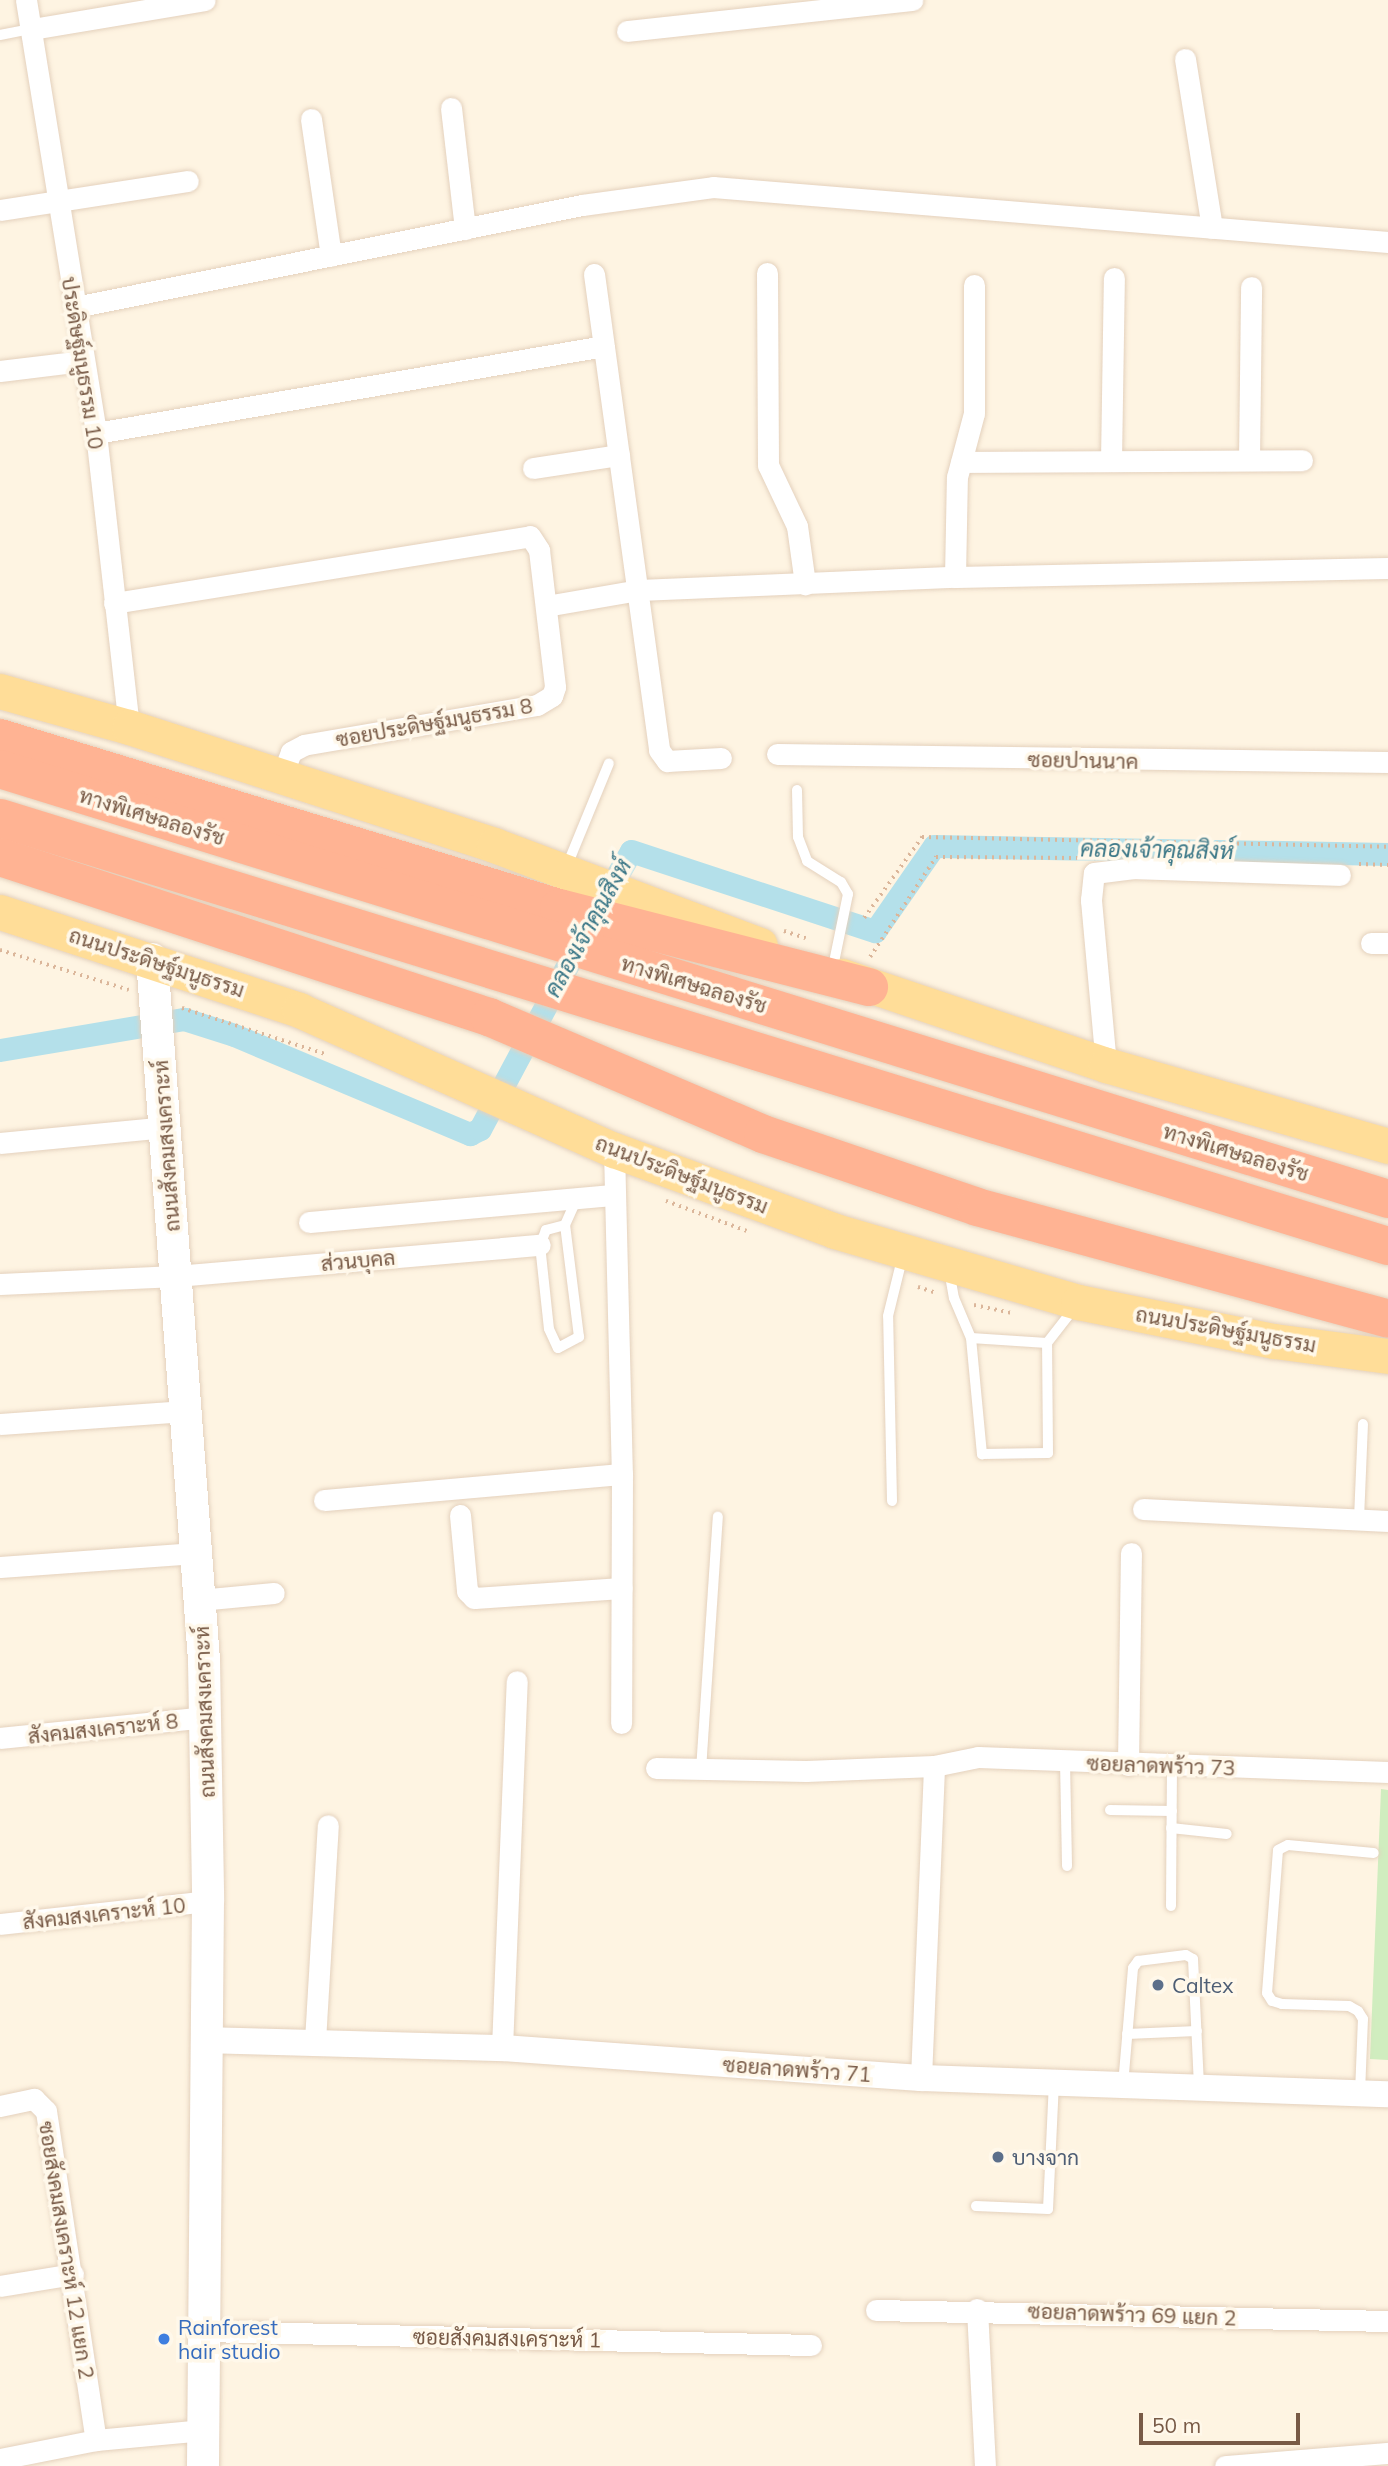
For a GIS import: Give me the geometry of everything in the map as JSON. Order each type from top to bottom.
[{"type":"highway","points":[[0,738],[314,837],[594,884],[869,987]]},
{"type":"highway","name":"ทางพิเศษฉลองรัช","points":[[0,768],[1388,1199]]},
{"type":"highway","points":[[0,818],[1388,1246]]},
{"type":"highway","points":[[0,857],[489,1017],[763,1134],[977,1207],[1388,1319]]},
{"type":"main road","points":[[0,691],[129,727],[282,775],[594,884],[869,987],[1106,1065],[1388,1146]]},
{"type":"main road","name":"ถนนประดิษฐ์มนูธรรม","points":[[0,912],[152,959],[299,1010],[614,1150],[904,1252],[1079,1302],[1274,1341],[1388,1356]]},
{"type":"main road","name":"ถนนสังคมสงเคราะห์","points":[[152,959],[200,1600],[206,1717],[208,1901],[203,2466]]},
{"type":"street","name":"ประดิษฐ์มนูธรรม 10","points":[[26,0],[96,433],[129,727]]},
{"type":"street","points":[[32,29],[146,5],[205,0]]},
{"type":"street","points":[[627,31],[912,0]]},
{"type":"street","points":[[1185,58],[1212,228]]},
{"type":"street","points":[[451,108],[466,229]]},
{"type":"street","points":[[311,118],[331,257]]},
{"type":"street","points":[[0,210],[58,198],[188,181]]},
{"type":"street","points":[[75,307],[582,205],[713,187],[1388,243]]},
{"type":"street","points":[[767,273],[768,465],[797,526],[804,584]]},
{"type":"street","points":[[594,274],[659,750],[667,761],[721,758]]},
{"type":"street","points":[[1111,461],[1114,278]]},
{"type":"street","points":[[956,577],[955,500],[961,461],[974,413],[974,285]]},
{"type":"street","points":[[1250,460],[1251,287]]},
{"type":"street","points":[[96,433],[604,346]]},
{"type":"street","points":[[0,371],[83,361]]},
{"type":"street","points":[[534,468],[619,454]]},
{"type":"street","points":[[961,461],[1302,460]]},
{"type":"street","name":"ซอยประดิษฐ์มนูธรรม 8","points":[[114,603],[516,535],[530,536],[539,550],[555,687],[546,701],[304,745],[290,752],[282,775]]},
{"type":"street","points":[[546,606],[639,590],[956,577],[1388,568]]},
{"type":"street","name":"ซอยปานนาค","points":[[777,754],[1388,762]]},
{"type":"street","points":[[1106,1065],[1091,900],[1094,873],[1135,868],[1340,874]]},
{"type":"street","points":[[0,1143],[165,1127]]},
{"type":"street","points":[[614,1150],[613,1195],[622,1474],[621,1723]]},
{"type":"street","points":[[309,1222],[613,1195]]},
{"type":"street","name":"ส่วนบุคล","points":[[0,1284],[176,1276],[540,1245]]},
{"type":"street","points":[[0,1424],[186,1411]]},
{"type":"street","points":[[324,1500],[622,1474]]},
{"type":"street","points":[[1143,1509],[1388,1521]]},
{"type":"street","points":[[460,1515],[467,1591],[474,1598],[622,1588]]},
{"type":"street","points":[[0,1567],[195,1553]]},
{"type":"street","points":[[1128,1765],[1130,1553]]},
{"type":"street","points":[[200,1600],[274,1593]]},
{"type":"street","points":[[502,2048],[517,1681]]},
{"type":"street","name":"สังคมสงเคราะห์ 8","points":[[0,1738],[206,1717]]},
{"type":"street","name":"ซอยลาดพร้าว 73","points":[[656,1768],[701,1770],[934,1766],[978,1757],[1128,1765],[1388,1772]]},
{"type":"street","points":[[921,2078],[934,1766]]},
{"type":"street","points":[[315,2041],[328,1825]]},
{"type":"street","name":"สังคมสงเคราะห์ 10","points":[[0,1924],[208,1901]]},
{"type":"street","name":"ซอยลาดพร้าว 71","points":[[206,2039],[502,2048],[921,2078],[1388,2094]]},
{"type":"street","name":"ซอยสังคมสงเคราะห์ 12 แยก 2","points":[[0,2106],[34,2099],[46,2111],[74,2274],[96,2441]]},
{"type":"street","points":[[0,2286],[74,2274]]},
{"type":"street","points":[[977,2309],[985,2466]]},
{"type":"street","name":"ซอยลาดพร้าว 69 แยก 2","points":[[876,2310],[977,2309],[1388,2321]]},
{"type":"street","name":"ซอยสังคมสงเคราะห์ 1","points":[[204,2331],[811,2345]]},
{"type":"street","points":[[0,2459],[96,2441],[204,2430]]},
{"type":"street","points":[[1225,2466],[1388,2453]]},
{"type":"lane","points":[[0,35],[32,29]]},
{"type":"lane","points":[[594,884],[594,798],[609,763]]},
{"type":"lane","points":[[797,790],[801,849],[807,861],[841,881],[848,904],[832,972]]},
{"type":"lane","points":[[565,1224],[546,1230],[540,1245],[549,1329],[553,1343],[566,1346],[579,1337],[580,1319],[565,1224],[577,1198]]},
{"type":"lane","points":[[892,1501],[888,1316],[904,1252]]},
{"type":"lane","points":[[949,1266],[954,1298],[971,1338],[982,1454],[1048,1452],[1047,1343],[1079,1302]]},
{"type":"lane","points":[[971,1338],[1047,1343]]},
{"type":"lane","points":[[1359,1519],[1363,1424]]},
{"type":"lane","points":[[701,1770],[718,1517]]},
{"type":"lane","points":[[1065,1762],[1067,1866]]},
{"type":"lane","points":[[1171,1906],[1172,1766]]},
{"type":"lane","points":[[1110,1810],[1172,1811]]},
{"type":"lane","points":[[1171,1828],[1227,1834]]},
{"type":"lane","points":[[1360,2092],[1363,2019],[1358,2011],[1349,2006],[1282,2004],[1272,2001],[1267,1993],[1278,1850],[1288,1845],[1374,1853]]},
{"type":"lane","points":[[1123,2084],[1134,1966],[1186,1955],[1193,1959],[1199,2087]]},
{"type":"lane","points":[[1127,2034],[1197,2031]]},
{"type":"lane","points":[[976,2206],[1048,2209],[1054,2082]]},
{"type":"path","points":[[0,950],[156,1009],[333,1057]]},
{"type":"green space","points":[[1381,1789],[1388,1790],[1388,2060],[1370,2059]]},
{"type":"waterway","name":"คลองเจ้าคุณสิงห์","points":[[603,900],[631,851],[875,931],[934,846],[1388,854]]},
{"type":"waterway","name":"คลองเจ้าคุณสิงห์","points":[[0,1050],[184,1019],[234,1035],[470,1134],[480,1129],[581,940]]},
{"type":"place","name":"Caltex","points":[[1158,1985]]},
{"type":"place","name":"บางจาก","points":[[998,2157]]},
{"type":"place","name":"Rainforest hair studio","points":[[164,2339]]}]
